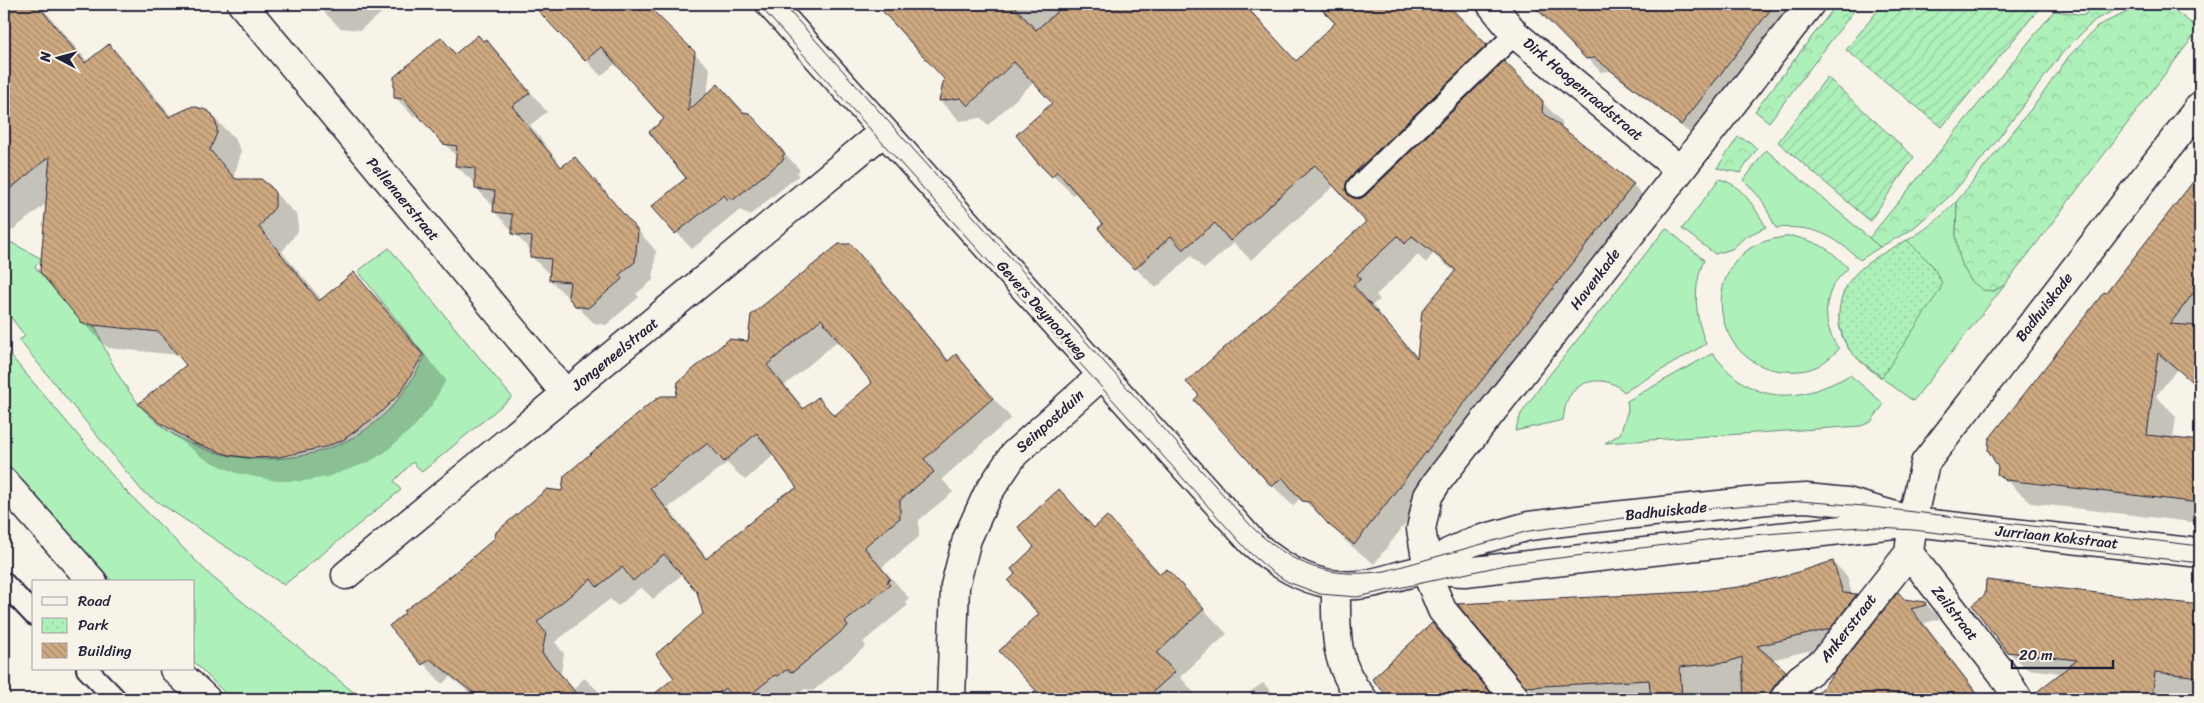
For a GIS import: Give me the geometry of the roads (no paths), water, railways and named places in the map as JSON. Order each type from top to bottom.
[{"type":"street","name":"Pellenaerstraat","points":[[242,4],[566,394]]},
{"type":"street","name":"Gevers Deynootweg","points":[[770,4],[1101,376],[1252,542],[1270,558],[1303,577],[1336,585]]},
{"type":"street","name":"Dirk Hoogenraadstraat","points":[[1491,4],[1516,34],[1680,170]]},
{"type":"street","name":"Havenkade","points":[[1426,570],[1421,529],[1428,496],[1437,482],[1810,4]]},
{"type":"street","points":[[1357,187],[1516,34]]},
{"type":"street","name":"Badhuiskade","points":[[1913,522],[1925,463],[2200,106]]},
{"type":"street","name":"Jongeneelstraat","points":[[346,575],[883,132]]},
{"type":"street","name":"Seinpostduin","points":[[950,699],[955,586],[967,539],[984,501],[1014,454],[1101,376]]},
{"type":"street","points":[[4,482],[91,580]]},
{"type":"street","name":"Badhuiskade","points":[[1426,570],[1448,553],[1472,542],[1529,526],[1767,500],[1806,498],[1847,502],[1913,522]]},
{"type":"street","points":[[1909,552],[1913,522]]},
{"type":"street","name":"Badhuiskade","points":[[1336,585],[1366,584],[1426,570],[1464,572],[1913,522]]},
{"type":"street","name":"Jurriaan Kokstraat","points":[[1913,522],[2200,553]]},
{"type":"street","name":"Ankerstraat","points":[[1784,699],[1800,679],[1824,661],[1909,552]]},
{"type":"street","name":"Zeilstraat","points":[[1909,552],[2002,673],[2018,699]]},
{"type":"street","points":[[1426,570],[1442,610],[1516,699]]},
{"type":"street","points":[[4,583],[32,613]]},
{"type":"street","points":[[1336,585],[1340,660],[1351,686],[1363,699]]},
{"type":"street","points":[[87,670],[116,699]]},
{"type":"street","points":[[175,670],[206,699]]},
{"type":"tram line","points":[[758,4],[1249,552],[1271,571],[1288,582],[1320,594],[1357,597],[1510,564],[1739,536],[1860,527],[1913,530],[2200,563]]},
{"type":"tram line","points":[[783,4],[1253,528],[1283,552],[1313,567],[1347,573],[1385,571],[1529,531],[1676,511],[1800,501],[1864,506],[2200,546]]}]
